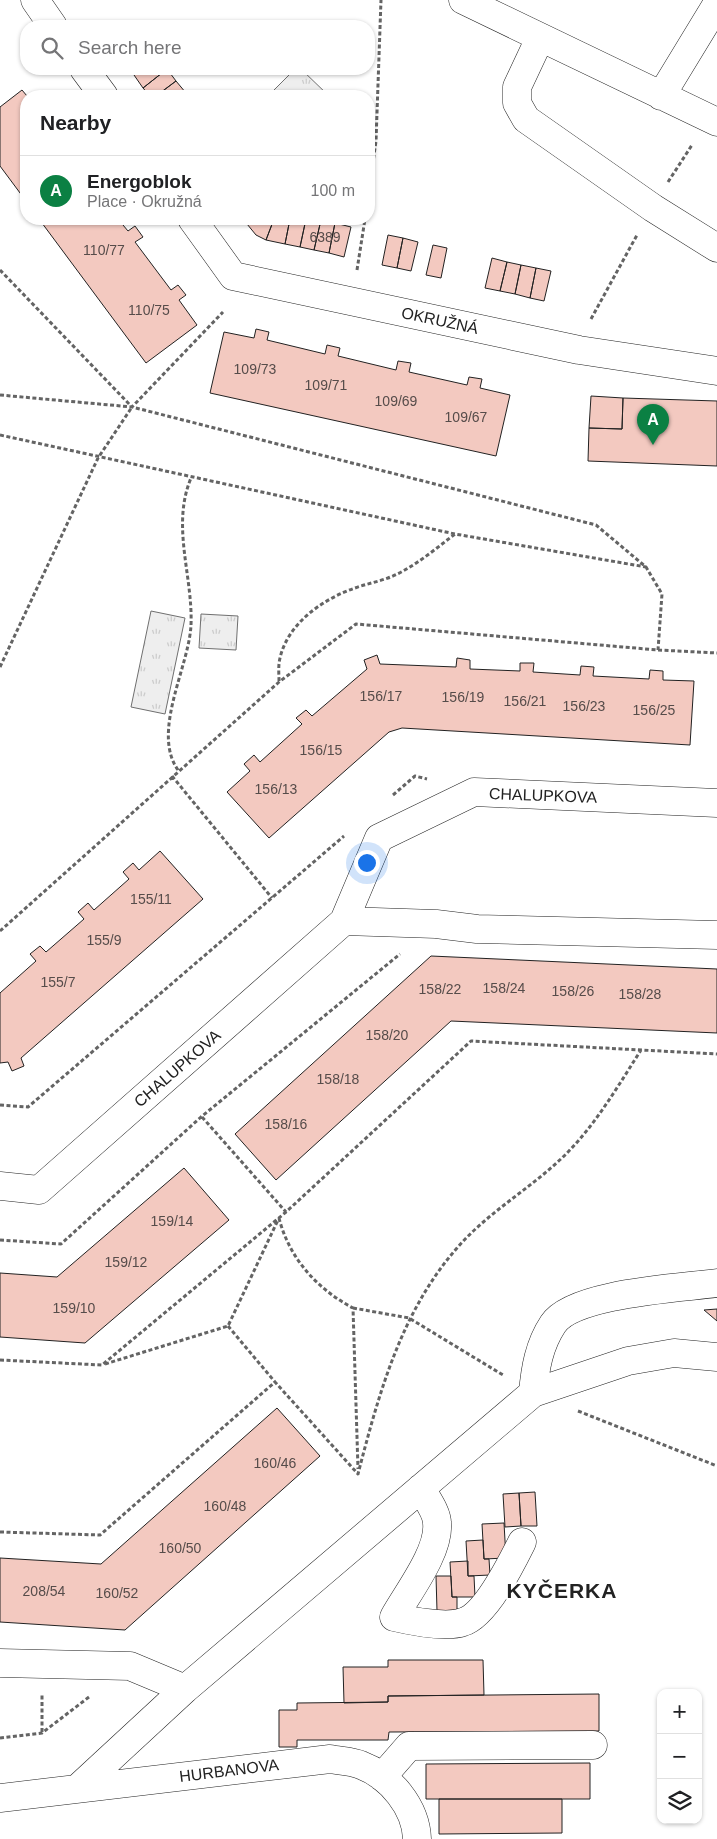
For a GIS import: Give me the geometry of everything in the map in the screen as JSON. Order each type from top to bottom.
[{"type":"street","points":[[35,0],[50,20]]},
{"type":"street","points":[[463,0],[717,122]]},
{"type":"street","points":[[661,96],[717,4]]},
{"type":"street","points":[[540,38],[517,87],[517,102],[526,118],[653,208],[717,248]]},
{"type":"street","points":[[88,75],[100,90]]},
{"type":"street","name":"OKRUŽNÁ","points":[[196,225],[233,276],[579,350],[717,371]]},
{"type":"street","name":"CHALUPKOVA","points":[[0,1186],[38,1190],[344,921],[379,838],[474,792],[717,802]]},
{"type":"street","points":[[344,921],[436,924],[477,929],[717,936]]},
{"type":"street","points":[[533,1393],[536,1360],[553,1323],[577,1307],[619,1295],[717,1283]]},
{"type":"street","points":[[78,1788],[185,1689],[533,1393],[628,1361],[674,1353],[717,1357]]},
{"type":"street","points":[[421,1488],[438,1521],[437,1533],[433,1549],[394,1617],[416,1622],[464,1622],[478,1612],[488,1599],[522,1542]]},
{"type":"street","points":[[0,1663],[130,1666],[185,1689]]},
{"type":"street","points":[[382,1777],[409,1746],[593,1745]]},
{"type":"street","name":"HURBANOVA","points":[[0,1798],[330,1759],[361,1764],[382,1777],[399,1793],[410,1812],[417,1839]]},
{"type":"path","points":[[375,148],[381,0]]},
{"type":"path","points":[[579,350],[587,328],[653,208],[679,163],[696,141]]},
{"type":"path","points":[[356,274],[363,225]]},
{"type":"path","points":[[0,270],[132,407]]},
{"type":"path","points":[[0,667],[98,458],[132,407],[223,312]]},
{"type":"path","points":[[0,395],[132,407],[596,525],[646,568],[662,594],[658,650]]},
{"type":"path","points":[[0,435],[98,458],[455,534],[646,568]]},
{"type":"path","points":[[178,770],[171,754],[170,738],[174,697],[190,626],[182,510],[191,478]]},
{"type":"path","points":[[279,682],[280,659],[286,643],[304,618],[323,602],[354,588],[389,578],[424,557],[455,534]]},
{"type":"path","points":[[0,931],[178,770],[279,682],[356,624],[658,650],[717,653]]},
{"type":"path","points":[[172,776],[272,898]]},
{"type":"path","points":[[392,795],[415,776],[474,792]]},
{"type":"path","points":[[0,1105],[28,1107],[347,834]]},
{"type":"path","points":[[0,1240],[61,1244],[202,1117],[436,924]]},
{"type":"path","points":[[102,1365],[286,1212],[471,1041],[717,1054]]},
{"type":"path","points":[[358,1474],[380,1390],[409,1318],[424,1293],[457,1248],[486,1218],[566,1154],[608,1103],[641,1050]]},
{"type":"path","points":[[202,1117],[286,1212]]},
{"type":"path","points":[[279,1218],[284,1238],[295,1258],[333,1298],[353,1308],[358,1474]]},
{"type":"path","points":[[0,1360],[102,1365],[228,1326],[279,1218]]},
{"type":"path","points":[[228,1326],[275,1382],[358,1474]]},
{"type":"path","points":[[0,1532],[100,1535],[275,1382]]},
{"type":"path","points":[[42,1733],[43,1664]]},
{"type":"path","points":[[0,1738],[42,1733],[130,1666]]},
{"type":"green space","points":[[289,75],[307,75],[323,90],[274,90]]},
{"type":"green space","points":[[151,611],[185,618],[165,714],[131,707]]},
{"type":"green space","points":[[201,614],[238,616],[236,650],[199,648]]},
{"type":"building","points":[[134,75],[159,75],[143,88]]},
{"type":"building","points":[[159,75],[172,75],[176,81],[164,90],[145,90],[143,88]]},
{"type":"building","points":[[176,81],[184,90],[164,90]]},
{"type":"building","points":[[20,92],[20,193],[0,166],[0,107]]},
{"type":"building","points":[[43,225],[123,225],[128,231],[135,226],[143,237],[135,242],[171,290],[178,285],[186,295],[179,300],[197,325],[146,363]]},
{"type":"building","points":[[248,225],[272,225],[266,240],[256,235]]},
{"type":"building","points":[[272,225],[289,225],[285,244],[266,240]]},
{"type":"building","points":[[289,225],[305,225],[300,247],[285,244]]},
{"type":"building","points":[[305,225],[320,225],[314,250],[300,247]]},
{"type":"building","points":[[320,225],[335,225],[329,253],[314,250]]},
{"type":"building","points":[[335,225],[351,227],[344,257],[329,253]]},
{"type":"building","points":[[388,235],[403,238],[397,268],[382,265]]},
{"type":"building","points":[[403,238],[418,242],[411,271],[397,268]]},
{"type":"building","points":[[433,245],[447,248],[441,278],[426,275]]},
{"type":"building","points":[[492,258],[507,262],[500,291],[485,288]]},
{"type":"building","points":[[507,262],[521,265],[515,294],[500,291]]},
{"type":"building","points":[[521,265],[536,268],[530,298],[515,294]]},
{"type":"building","points":[[536,268],[551,271],[544,301],[530,298]]},
{"type":"building","points":[[256,329],[269,332],[267,340],[325,354],[327,345],[340,348],[338,356],[396,370],[398,361],[411,363],[409,372],[467,385],[469,377],[482,379],[480,388],[510,395],[496,456],[210,393],[224,332],[254,338]]},
{"type":"building","points":[[591,396],[623,398],[622,429],[589,428]]},
{"type":"building","points":[[623,398],[717,401],[717,466],[588,461],[589,428],[622,429]]},
{"type":"building","points":[[377,655],[380,664],[456,667],[457,658],[470,660],[470,669],[520,671],[520,663],[534,663],[533,672],[580,675],[581,666],[594,667],[593,676],[649,679],[650,670],[663,671],[663,680],[694,681],[690,745],[402,728],[389,732],[269,838],[227,792],[250,771],[244,764],[254,755],[260,762],[302,724],[296,718],[306,710],[312,716],[367,669],[364,660]]},
{"type":"building","points":[[160,851],[203,899],[21,1058],[24,1066],[12,1071],[8,1062],[0,1063],[0,993],[36,961],[30,954],[40,946],[46,952],[84,919],[78,912],[88,903],[94,910],[129,879],[123,872],[133,863],[139,870]]},
{"type":"building","points":[[431,956],[717,969],[717,1033],[451,1021],[276,1180],[235,1134]]},
{"type":"building","points":[[184,1168],[229,1220],[85,1343],[0,1337],[0,1273],[57,1277]]},
{"type":"building","points":[[717,1309],[717,1321],[704,1310]]},
{"type":"building","points":[[277,1408],[320,1456],[125,1630],[0,1622],[0,1558],[101,1564]]},
{"type":"building","points":[[535,1492],[537,1526],[521,1526],[519,1493]]},
{"type":"building","points":[[519,1493],[521,1526],[505,1527],[503,1494]]},
{"type":"building","points":[[504,1523],[506,1558],[484,1559],[482,1524]]},
{"type":"building","points":[[483,1540],[484,1559],[489,1559],[490,1575],[468,1576],[466,1541]]},
{"type":"building","points":[[468,1561],[468,1576],[474,1576],[475,1597],[452,1597],[450,1562]]},
{"type":"building","points":[[436,1576],[451,1576],[452,1597],[457,1597],[457,1610],[437,1611]]},
{"type":"building","points":[[388,1660],[483,1660],[484,1695],[388,1696],[388,1702],[344,1703],[343,1667],[388,1667]]},
{"type":"building","points":[[599,1694],[599,1731],[389,1732],[388,1740],[297,1740],[297,1747],[279,1747],[279,1710],[297,1710],[297,1703],[388,1702],[388,1696]]},
{"type":"building","points":[[590,1763],[590,1799],[426,1799],[426,1764]]},
{"type":"building","points":[[439,1799],[562,1799],[562,1833],[439,1834]]},
{"type":"place","name":"Energoblok","points":[[653,445]]},
{"type":"district","name":"KYČERKA","points":[[562,1591]]}]
